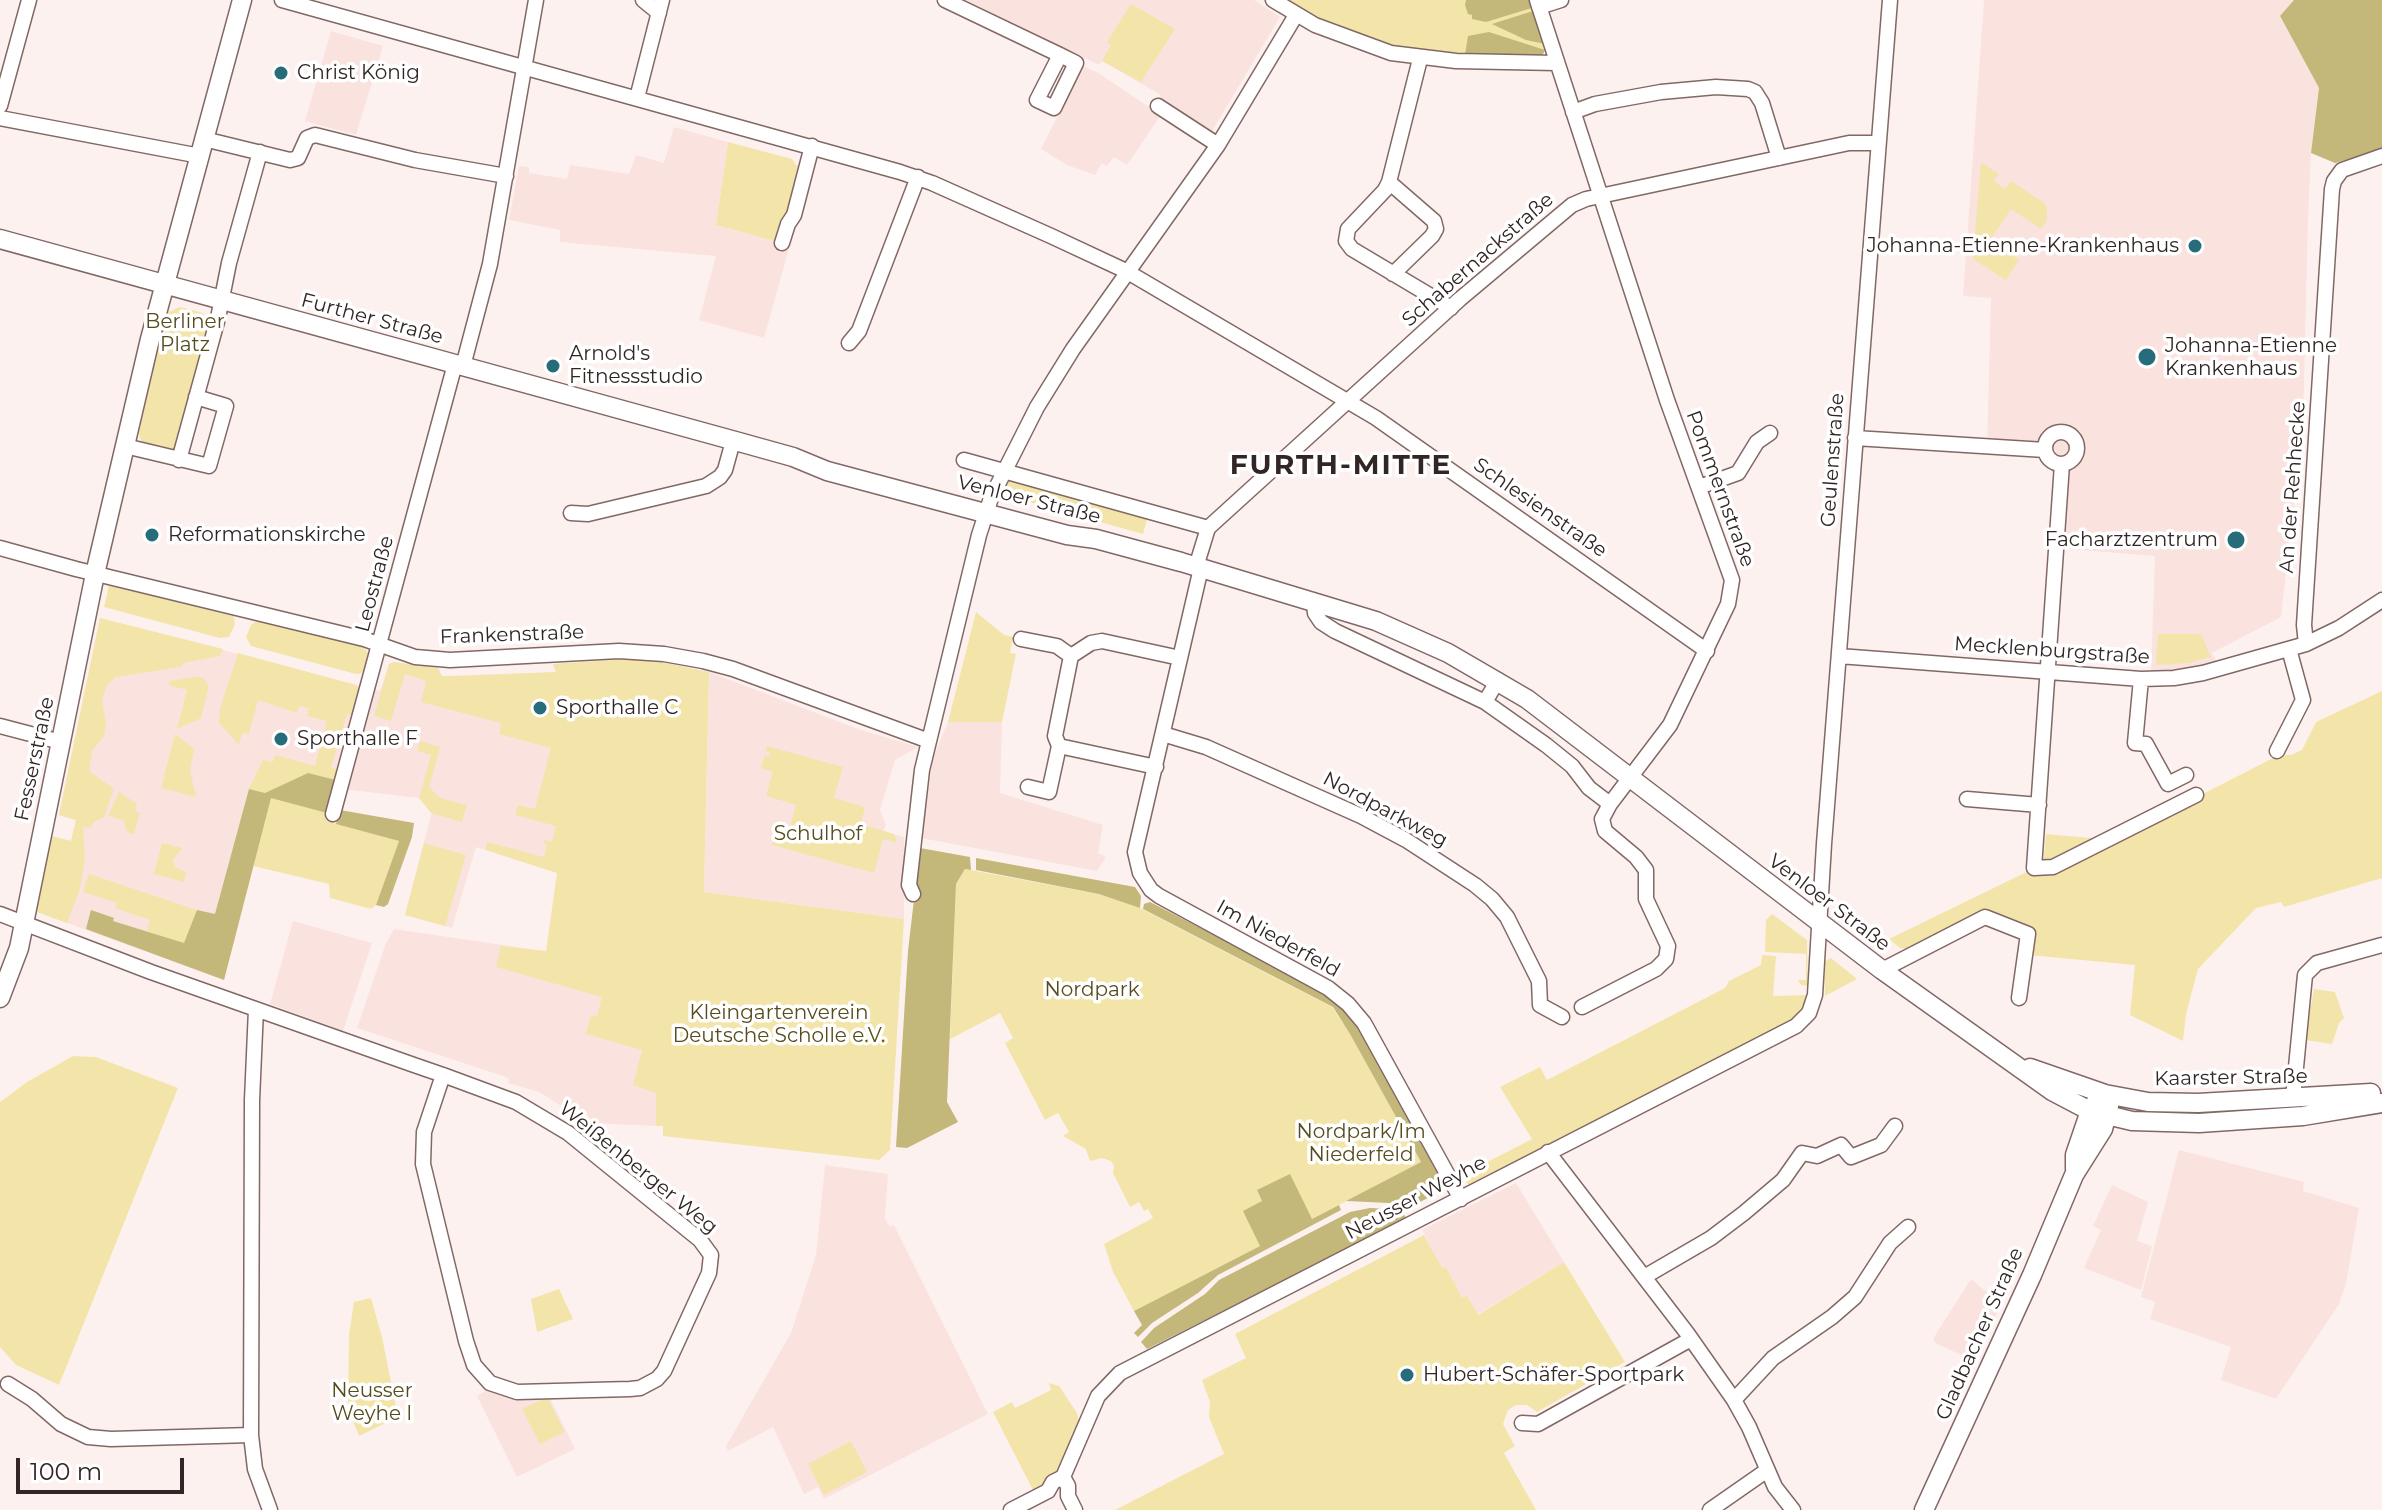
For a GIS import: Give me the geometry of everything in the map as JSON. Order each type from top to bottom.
[{"type":"main road","points":[[95,574],[164,285],[242,0]]},
{"type":"main road","name":"Further Straße","points":[[0,239],[733,441]]},
{"type":"main road","name":"Venloer Straße","points":[[733,441],[793,457],[827,471],[1198,567],[1376,621],[1448,653],[1527,699],[1819,923],[2005,1058],[2052,1091],[2099,1114]]},
{"type":"main road","name":"Fesserstraße","points":[[0,998],[15,959],[24,922],[95,574]]},
{"type":"main road","name":"Venloer Straße","points":[[2005,1058],[2105,1094]]},
{"type":"main road","name":"Kaarster Straße","points":[[2105,1094],[2160,1103],[2382,1092]]},
{"type":"main road","points":[[2099,1114],[2105,1094]]},
{"type":"main road","points":[[2241,1121],[2286,1110],[2293,1098]]},
{"type":"main road","name":"Kaarster Straße","points":[[2099,1114],[2164,1123],[2241,1121],[2303,1116],[2382,1103]]},
{"type":"main road","name":"Gladbacher Straße","points":[[1924,1510],[2032,1275],[2074,1175],[2075,1155],[2099,1114]]},
{"type":"street","points":[[0,106],[29,0]]},
{"type":"street","name":"Schlesienstraße","points":[[282,0],[309,4],[522,68],[918,177],[1126,271],[1347,401],[1469,482],[1707,651]]},
{"type":"street","name":"Leostraße","points":[[333,814],[490,264],[536,0]]},
{"type":"street","points":[[637,98],[660,6],[643,0]]},
{"type":"street","points":[[945,0],[1060,55]]},
{"type":"street","points":[[1273,0],[1296,15],[1368,47],[1420,59],[1556,63]]},
{"type":"street","points":[[1538,4],[1561,0]]},
{"type":"street","name":"Geulenstraße","points":[[1819,923],[1890,0]]},
{"type":"street","name":"Pommernstraße","points":[[1538,4],[1667,400],[1730,573],[1732,587],[1728,604],[1707,651],[1670,725],[1629,779]]},
{"type":"street","points":[[913,894],[909,885],[912,841],[922,770],[985,513],[1037,407],[1073,349],[1218,145],[1296,15]]},
{"type":"street","points":[[1420,59],[1389,182],[1348,229],[1346,241],[1352,249],[1451,308]]},
{"type":"street","points":[[1573,112],[1595,104],[1661,92],[1716,87],[1748,89],[1755,92],[1762,103],[1779,158]]},
{"type":"street","points":[[1158,106],[1218,145]]},
{"type":"street","points":[[0,118],[202,148],[260,152],[294,160],[300,155],[307,138],[315,135],[415,160],[506,176]]},
{"type":"street","name":"Schabernackstraße","points":[[1208,528],[1451,308],[1572,205],[1601,196],[1849,143],[1878,143]]},
{"type":"street","points":[[782,243],[794,215],[812,146]]},
{"type":"street","points":[[179,460],[260,152]]},
{"type":"street","name":"An der Rehhecke","points":[[2306,644],[2304,625],[2332,189],[2342,170],[2382,156]]},
{"type":"street","points":[[849,343],[859,331],[918,177]]},
{"type":"street","points":[[1389,182],[1434,221],[1436,229],[1393,274]]},
{"type":"street","points":[[125,446],[209,466],[226,406],[196,397]]},
{"type":"street","points":[[2062,432],[2071,436],[2076,451],[2071,460],[2062,464],[2051,460],[2045,450],[2048,439],[2062,432]]},
{"type":"street","points":[[1699,487],[1738,473],[1757,442],[1770,433]]},
{"type":"street","points":[[1855,438],[2045,450]]},
{"type":"street","points":[[571,513],[588,514],[706,486],[725,470],[733,441]]},
{"type":"street","name":"Venloer Straße","points":[[964,460],[1208,528]]},
{"type":"street","points":[[2062,464],[2034,868],[2053,867],[2196,795]]},
{"type":"street","points":[[1059,746],[1156,767],[1208,528]]},
{"type":"street","name":"Frankenstraße","points":[[0,548],[364,639],[415,657],[450,660],[619,651],[677,656],[733,669],[929,741]]},
{"type":"street","name":"Mecklenburgstraße","points":[[1839,656],[2141,679],[2203,673],[2306,644],[2339,628],[2382,600]]},
{"type":"street","points":[[1314,604],[1321,622],[1335,631],[1485,702],[1572,766],[1589,788],[1610,804]]},
{"type":"street","points":[[1021,639],[1057,646],[1071,656]]},
{"type":"street","points":[[1028,787],[1049,792],[1059,746],[1055,736],[1071,656],[1091,643],[1102,641],[1180,658]]},
{"type":"street","points":[[2277,751],[2303,700],[2289,649]]},
{"type":"street","points":[[2141,679],[2135,743],[2146,744],[2168,784],[2186,775]]},
{"type":"street","points":[[1485,702],[1498,680]]},
{"type":"street","points":[[0,726],[61,742]]},
{"type":"street","name":"Nordparkweg","points":[[1163,734],[1206,747],[1361,816],[1406,840],[1475,885],[1507,917],[1539,981],[1540,1005],[1562,1017]]},
{"type":"street","name":"Im Niederfeld","points":[[1156,767],[1135,852],[1140,873],[1156,894],[1328,988],[1348,1004],[1364,1023],[1461,1199]]},
{"type":"street","points":[[1582,1007],[1656,969],[1666,959],[1668,952],[1668,946],[1647,905],[1646,870],[1603,827],[1602,819],[1610,804],[1629,779]]},
{"type":"street","points":[[1967,799],[2039,805]]},
{"type":"street","name":"Weißenberger Weg","points":[[0,914],[151,972],[443,1075],[516,1102],[550,1121],[708,1247],[712,1265],[709,1273],[664,1371],[657,1379],[640,1388],[630,1389],[517,1392],[490,1383],[474,1365],[423,1164],[424,1132],[443,1075]]},
{"type":"street","points":[[1882,970],[1985,917],[2028,934],[2019,998]]},
{"type":"street","name":"Neusser Weyhe","points":[[1011,1510],[1048,1491],[1053,1482],[1063,1477],[1098,1396],[1120,1373],[1803,1021],[1814,1004],[1819,923]]},
{"type":"street","points":[[2293,1098],[2305,975],[2317,963],[2382,945]]},
{"type":"street","points":[[256,1009],[252,1112],[251,1435],[255,1469],[270,1510]]},
{"type":"street","points":[[1644,1277],[1711,1238],[1744,1213],[1783,1180],[1802,1153],[1817,1156],[1841,1145],[1851,1157],[1881,1145],[1895,1126]]},
{"type":"street","points":[[1548,1152],[1734,1400],[1749,1427],[1766,1471],[1793,1510]]},
{"type":"street","points":[[1734,1400],[1773,1358],[1855,1297],[1890,1243],[1908,1227]]},
{"type":"street","points":[[1522,1423],[1538,1424],[1691,1339]]},
{"type":"street","points":[[8,1384],[32,1399],[61,1424],[88,1437],[251,1435]]},
{"type":"street","points":[[1710,1510],[1766,1471]]},
{"type":"street","points":[[1063,1477],[1075,1510]]},
{"type":"street","points":[[1048,1491],[1068,1496]]},
{"type":"shaded area","points":[[965,0],[1254,0],[1280,17],[1212,131],[1164,102],[1159,94],[1102,61],[1099,65]]},
{"type":"shaded area","points":[[1466,0],[1533,0],[1535,7],[1486,22],[1472,19],[1465,5]]},
{"type":"shaded area","name":"Johanna-Etienne Krankenhaus","points":[[1984,0],[2294,0],[2280,17],[2319,88],[2311,153],[2303,422],[2281,617],[2212,653],[2218,664],[2151,673],[2155,556],[2056,548],[2060,468],[2053,466],[2042,453],[1987,449],[1991,298],[1963,296]]},
{"type":"shaded area","points":[[2294,0],[2382,0],[2382,149],[2335,163],[2311,153],[2319,88],[2280,16]]},
{"type":"shaded area","points":[[1536,10],[1545,44],[1526,40],[1492,24]]},
{"type":"shaded area","points":[[331,31],[383,46],[356,135],[305,121]]},
{"type":"shaded area","points":[[1489,32],[1545,50],[1538,56],[1465,55],[1468,36]]},
{"type":"shaded area","points":[[1083,66],[1161,115],[1127,165],[1114,157],[1107,166],[1102,163],[1095,175],[1067,165],[1041,149]]},
{"type":"shaded area","points":[[674,127],[728,142],[716,225],[790,245],[764,338],[699,320],[716,256],[560,242],[560,230],[509,220],[519,166],[529,167],[529,173],[567,179],[570,165],[629,174],[636,155],[664,163]]},
{"type":"shaded area","points":[[100,618],[380,691],[389,664],[394,662],[438,668],[442,676],[556,672],[553,664],[571,663],[557,873],[476,847],[452,928],[405,915],[435,800],[334,788],[271,798],[224,980],[37,912],[48,835],[71,841],[76,820],[59,815]]},
{"type":"shaded area","points":[[709,672],[858,729],[918,747],[895,760],[880,810],[886,825],[883,831],[904,837],[904,919],[704,892]]},
{"type":"shaded area","points":[[948,722],[1002,722],[1000,793],[1103,825],[1098,853],[1106,857],[1097,871],[921,838],[933,758]]},
{"type":"shaded area","points":[[308,773],[336,780],[327,813],[271,798],[224,980],[86,929],[91,910],[114,918],[113,921],[184,943],[197,910],[215,914],[249,789],[265,793]]},
{"type":"shaded area","points":[[340,810],[414,823],[412,837],[388,904],[384,907],[376,905],[399,841],[336,824]]},
{"type":"shaded area","points":[[920,848],[970,857],[971,870],[965,869],[956,884],[947,1102],[958,1122],[907,1148],[896,1147],[908,951]]},
{"type":"shaded area","points":[[976,858],[1135,887],[1141,896],[1140,908],[1099,894],[976,870]]},
{"type":"shaded area","points":[[1150,902],[1326,993],[1344,1006],[1361,1028],[1449,1187],[1440,1192],[1434,1182],[1430,1183],[1435,1194],[1411,1207],[1346,1201],[1421,1162],[1333,1007],[1143,909],[1144,904]]},
{"type":"shaded area","points":[[293,921],[372,943],[343,1031],[270,1004]]},
{"type":"shaded area","points":[[394,929],[659,968],[656,1126],[589,1123],[539,1092],[508,1083],[509,1078],[357,1028],[386,943]]},
{"type":"shaded area","points":[[2179,1150],[2304,1182],[2303,1191],[2359,1208],[2346,1284],[2339,1304],[2276,1399],[2221,1380],[2231,1347],[2150,1319],[2155,1302],[2141,1297]]},
{"type":"shaded area","points":[[825,1165],[888,1174],[885,1218],[889,1226],[894,1225],[988,1414],[824,1499],[818,1487],[804,1494],[773,1427],[728,1451],[726,1446],[791,1333],[816,1255]]},
{"type":"shaded area","points":[[1290,1174],[1312,1219],[1339,1205],[1341,1210],[1218,1275],[1198,1293],[1152,1323],[1138,1337],[1134,1333],[1142,1325],[1134,1311],[1260,1246],[1243,1211],[1262,1201],[1257,1190]]},
{"type":"shaded area","points":[[1516,1183],[1564,1262],[1477,1315],[1462,1299],[1446,1267],[1442,1269],[1422,1230]]},
{"type":"shaded area","points":[[2112,1185],[2148,1202],[2137,1241],[2152,1246],[2141,1290],[2084,1268],[2101,1230],[2093,1226]]},
{"type":"shaded area","points":[[1370,1208],[1402,1212],[1407,1219],[1147,1349],[1141,1342],[1154,1328],[1205,1294],[1219,1280],[1350,1212]]},
{"type":"shaded area","points":[[1971,1279],[2001,1304],[1976,1362],[1934,1342],[1934,1337]]},
{"type":"shaded area","points":[[487,1390],[509,1397],[549,1396],[575,1449],[517,1477],[477,1396]]},
{"type":"green space","points":[[1285,0],[1533,0],[1546,48],[1543,54],[1457,55],[1394,47],[1319,20]]},
{"type":"green space","points":[[1131,4],[1175,29],[1141,82],[1102,61],[1111,45],[1107,42]]},
{"type":"green space","points":[[728,142],[792,159],[796,165],[803,167],[778,242],[716,225]]},
{"type":"green space","points":[[1981,162],[1999,174],[1994,181],[2005,189],[2011,181],[2047,208],[2047,220],[2041,229],[2011,209],[1990,240],[2019,260],[2006,280],[1973,259]]},
{"type":"green space","name":"Berliner Platz","points":[[180,307],[203,313],[209,323],[175,451],[148,446],[141,441],[139,433],[166,313]]},
{"type":"green space","points":[[1011,477],[1038,484],[1037,489],[1147,519],[1143,534],[1032,503],[1018,496],[998,499],[1005,480]]},
{"type":"green space","points":[[109,585],[230,613],[234,616],[235,624],[229,637],[220,638],[104,607]]},
{"type":"green space","points":[[976,612],[1004,635],[1013,637],[1010,653],[1016,654],[1002,722],[948,722]]},
{"type":"green space","points":[[100,618],[223,649],[220,656],[183,663],[181,667],[116,677],[107,685],[102,700],[106,725],[104,736],[92,751],[89,771],[114,789],[104,817],[90,828],[83,827],[85,859],[80,889],[67,923],[37,912],[48,835],[71,841],[76,820],[59,815]]},
{"type":"green space","points":[[257,621],[357,643],[369,653],[367,668],[356,674],[251,646],[246,637],[251,625]]},
{"type":"green space","points":[[2158,634],[2201,634],[2211,657],[2189,663],[2156,665]]},
{"type":"green space","points":[[238,653],[356,685],[361,697],[357,716],[347,714],[331,767],[339,770],[336,780],[308,773],[265,793],[249,789],[263,760],[273,762],[275,755],[315,766],[327,721],[307,716],[309,708],[299,706],[297,713],[258,700],[249,734],[242,733],[239,745],[219,723],[220,708]]},
{"type":"green space","name":"Kleingartenverein Deutsche Scholle e.V.","points":[[628,659],[656,661],[709,672],[704,892],[904,919],[890,1150],[879,1160],[663,1136],[663,1126],[656,1126],[656,1093],[633,1085],[642,1050],[586,1034],[591,1015],[597,1016],[602,997],[496,967],[501,946],[546,951],[557,873],[486,850],[487,842],[544,857],[547,845],[544,840],[552,842],[556,826],[515,815],[518,805],[535,809],[551,748],[499,734],[501,723],[421,702],[426,681],[405,674],[391,721],[374,716],[389,664],[394,662],[438,668],[442,676],[461,676],[556,672],[553,664]]},
{"type":"green space","points":[[202,677],[209,686],[201,718],[177,729],[187,690],[168,685],[170,681]]},
{"type":"green space","points":[[2382,691],[2382,878],[2284,907],[2281,902],[2256,908],[2198,969],[2186,1014],[2183,1041],[2130,1015],[2135,965],[2029,955],[2031,934],[1987,912],[1909,949],[1900,948],[1889,939],[2043,864],[2046,834],[2113,840],[2279,755],[2291,755],[2302,750],[2316,722]]},
{"type":"green space","points":[[175,734],[194,749],[190,771],[196,797],[161,788]]},
{"type":"green space","points":[[420,741],[440,747],[429,787],[440,798],[467,805],[462,822],[431,813],[419,798],[431,755],[417,751]]},
{"type":"green space","name":"Schulhof","points":[[767,746],[843,767],[834,798],[865,807],[861,824],[894,834],[896,838],[896,842],[883,839],[874,873],[772,845],[776,831],[788,834],[796,805],[766,796],[773,772],[761,768],[765,755],[769,756]]},
{"type":"green space","points":[[119,792],[137,804],[135,811],[140,813],[134,834],[128,833],[123,820],[108,816]]},
{"type":"green space","points":[[271,797],[338,816],[337,824],[399,841],[376,905],[371,909],[330,898],[329,884],[253,866]]},
{"type":"green space","points":[[162,843],[182,848],[173,860],[175,867],[186,872],[184,882],[154,874]]},
{"type":"green space","points":[[424,843],[466,855],[445,926],[405,915]]},
{"type":"green space","name":"Nordpark","points":[[965,869],[1099,894],[1136,906],[1332,1007],[1421,1162],[1312,1219],[1257,1191],[1262,1201],[1260,1246],[1134,1311],[1113,1272],[1104,1244],[1153,1218],[1148,1209],[1144,1211],[1139,1202],[1130,1207],[1113,1173],[1111,1161],[1102,1158],[1090,1161],[1086,1149],[1063,1136],[1069,1132],[1058,1113],[1045,1120],[1005,1043],[1013,1038],[1000,1013],[950,1039],[956,884]]},
{"type":"green space","points":[[89,874],[197,910],[184,944],[147,931],[150,920],[115,908],[117,903],[83,892]]},
{"type":"green space","points":[[1772,914],[1807,940],[1808,986],[1801,985],[1798,980],[1806,980],[1806,954],[1765,952],[1766,920]]},
{"type":"green space","points":[[1762,955],[1776,956],[1773,996],[1807,995],[1803,1011],[1791,1022],[1469,1186],[1462,1175],[1532,1139],[1500,1087],[1540,1067],[1547,1080],[1725,988],[1729,981],[1761,965]]},
{"type":"green space","points":[[1831,958],[1857,979],[1825,996],[1824,962]]},
{"type":"green space","points":[[2314,989],[2335,992],[2344,1018],[2339,1023],[2332,1044],[2305,1040]]},
{"type":"green space","points":[[73,1056],[96,1057],[178,1088],[59,1385],[16,1365],[0,1347],[0,1102],[27,1082]]},
{"type":"green space","name":"Hubert-Schäfer-Sportpark","points":[[1424,1235],[1462,1298],[1467,1296],[1478,1315],[1564,1262],[1625,1362],[1537,1412],[1527,1405],[1516,1405],[1508,1410],[1503,1424],[1515,1446],[1504,1453],[1536,1510],[1115,1510],[1224,1454],[1209,1417],[1210,1402],[1202,1380],[1246,1358],[1235,1334]]},
{"type":"green space","points":[[559,1289],[573,1319],[537,1332],[531,1299]]},
{"type":"green space","name":"Neusser Weyhe I","points":[[371,1298],[398,1417],[359,1436],[348,1409],[349,1335],[354,1302]]},
{"type":"green space","points":[[1049,1383],[1059,1386],[1077,1413],[1079,1422],[1054,1476],[1034,1492],[993,1412],[1012,1402],[1015,1408],[1051,1390]]},
{"type":"green space","points":[[547,1397],[565,1432],[540,1444],[522,1409]]},
{"type":"green space","points":[[851,1441],[867,1472],[824,1495],[808,1464]]},
{"type":"place","name":"Christ König","points":[[281,73]]},
{"type":"place","name":"Johanna-Etienne-Krankenhaus","points":[[2195,246]]},
{"type":"place","name":"Johanna-Etienne Krankenhaus","points":[[2147,357]]},
{"type":"place","name":"Arnold's Fitnessstudio","points":[[553,366]]},
{"type":"place","name":"Reformationskirche","points":[[152,535]]},
{"type":"place","name":"Facharztzentrum","points":[[2236,540]]},
{"type":"place","name":"Sporthalle C","points":[[540,708]]},
{"type":"place","name":"Sporthalle F","points":[[281,739]]},
{"type":"place","name":"Hubert-Schäfer-Sportpark","points":[[1407,1375]]},
{"type":"district","name":"FURTH-MITTE","points":[[1341,466]]},
{"type":"park label","name":"Nordpark/Im Niederfeld","points":[[1361,1144]]}]
